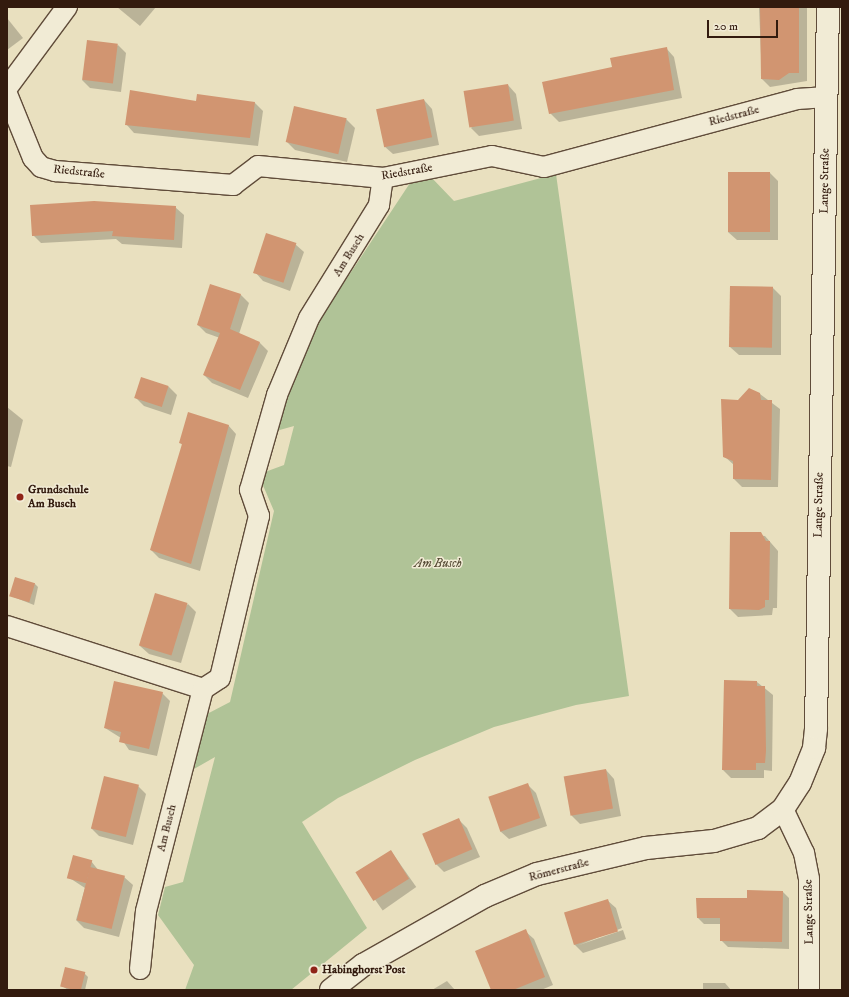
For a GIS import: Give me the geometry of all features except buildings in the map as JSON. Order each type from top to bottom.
[{"type":"main road","name":"Lange Straße","points":[[783,809],[800,783],[814,748],[816,728],[828,7]]},
{"type":"main road","name":"Römerstraße","points":[[331,990],[364,965],[438,920],[537,874],[646,848],[727,838],[758,828],[783,809]]},
{"type":"street","points":[[7,88],[67,7]]},
{"type":"street","name":"Riedstraße","points":[[7,94],[33,158],[41,167],[55,171],[233,185],[258,166],[383,178],[492,156],[544,166],[797,99],[827,97]]},
{"type":"street","name":"Am Busch","points":[[140,970],[146,911],[203,689],[220,678],[258,516],[250,490],[277,395],[310,318],[379,205],[383,178]]},
{"type":"street","points":[[7,626],[203,689]]},
{"type":"street","name":"Lange Straße","points":[[783,809],[804,853],[810,879],[809,990]]},
{"type":"green space","name":"Am Busch","points":[[556,174],[629,696],[576,705],[494,727],[415,760],[338,798],[302,822],[367,928],[291,990],[185,990],[194,965],[158,915],[165,887],[183,882],[215,757],[194,769],[207,714],[230,702],[274,511],[262,483],[265,472],[284,465],[294,426],[276,431],[299,358],[320,319],[410,183],[430,176],[454,201]]},
{"type":"place","name":"Grundschule Am Busch","points":[[20,497]]},
{"type":"place","name":"Habinghorst Post","points":[[314,970]]}]
